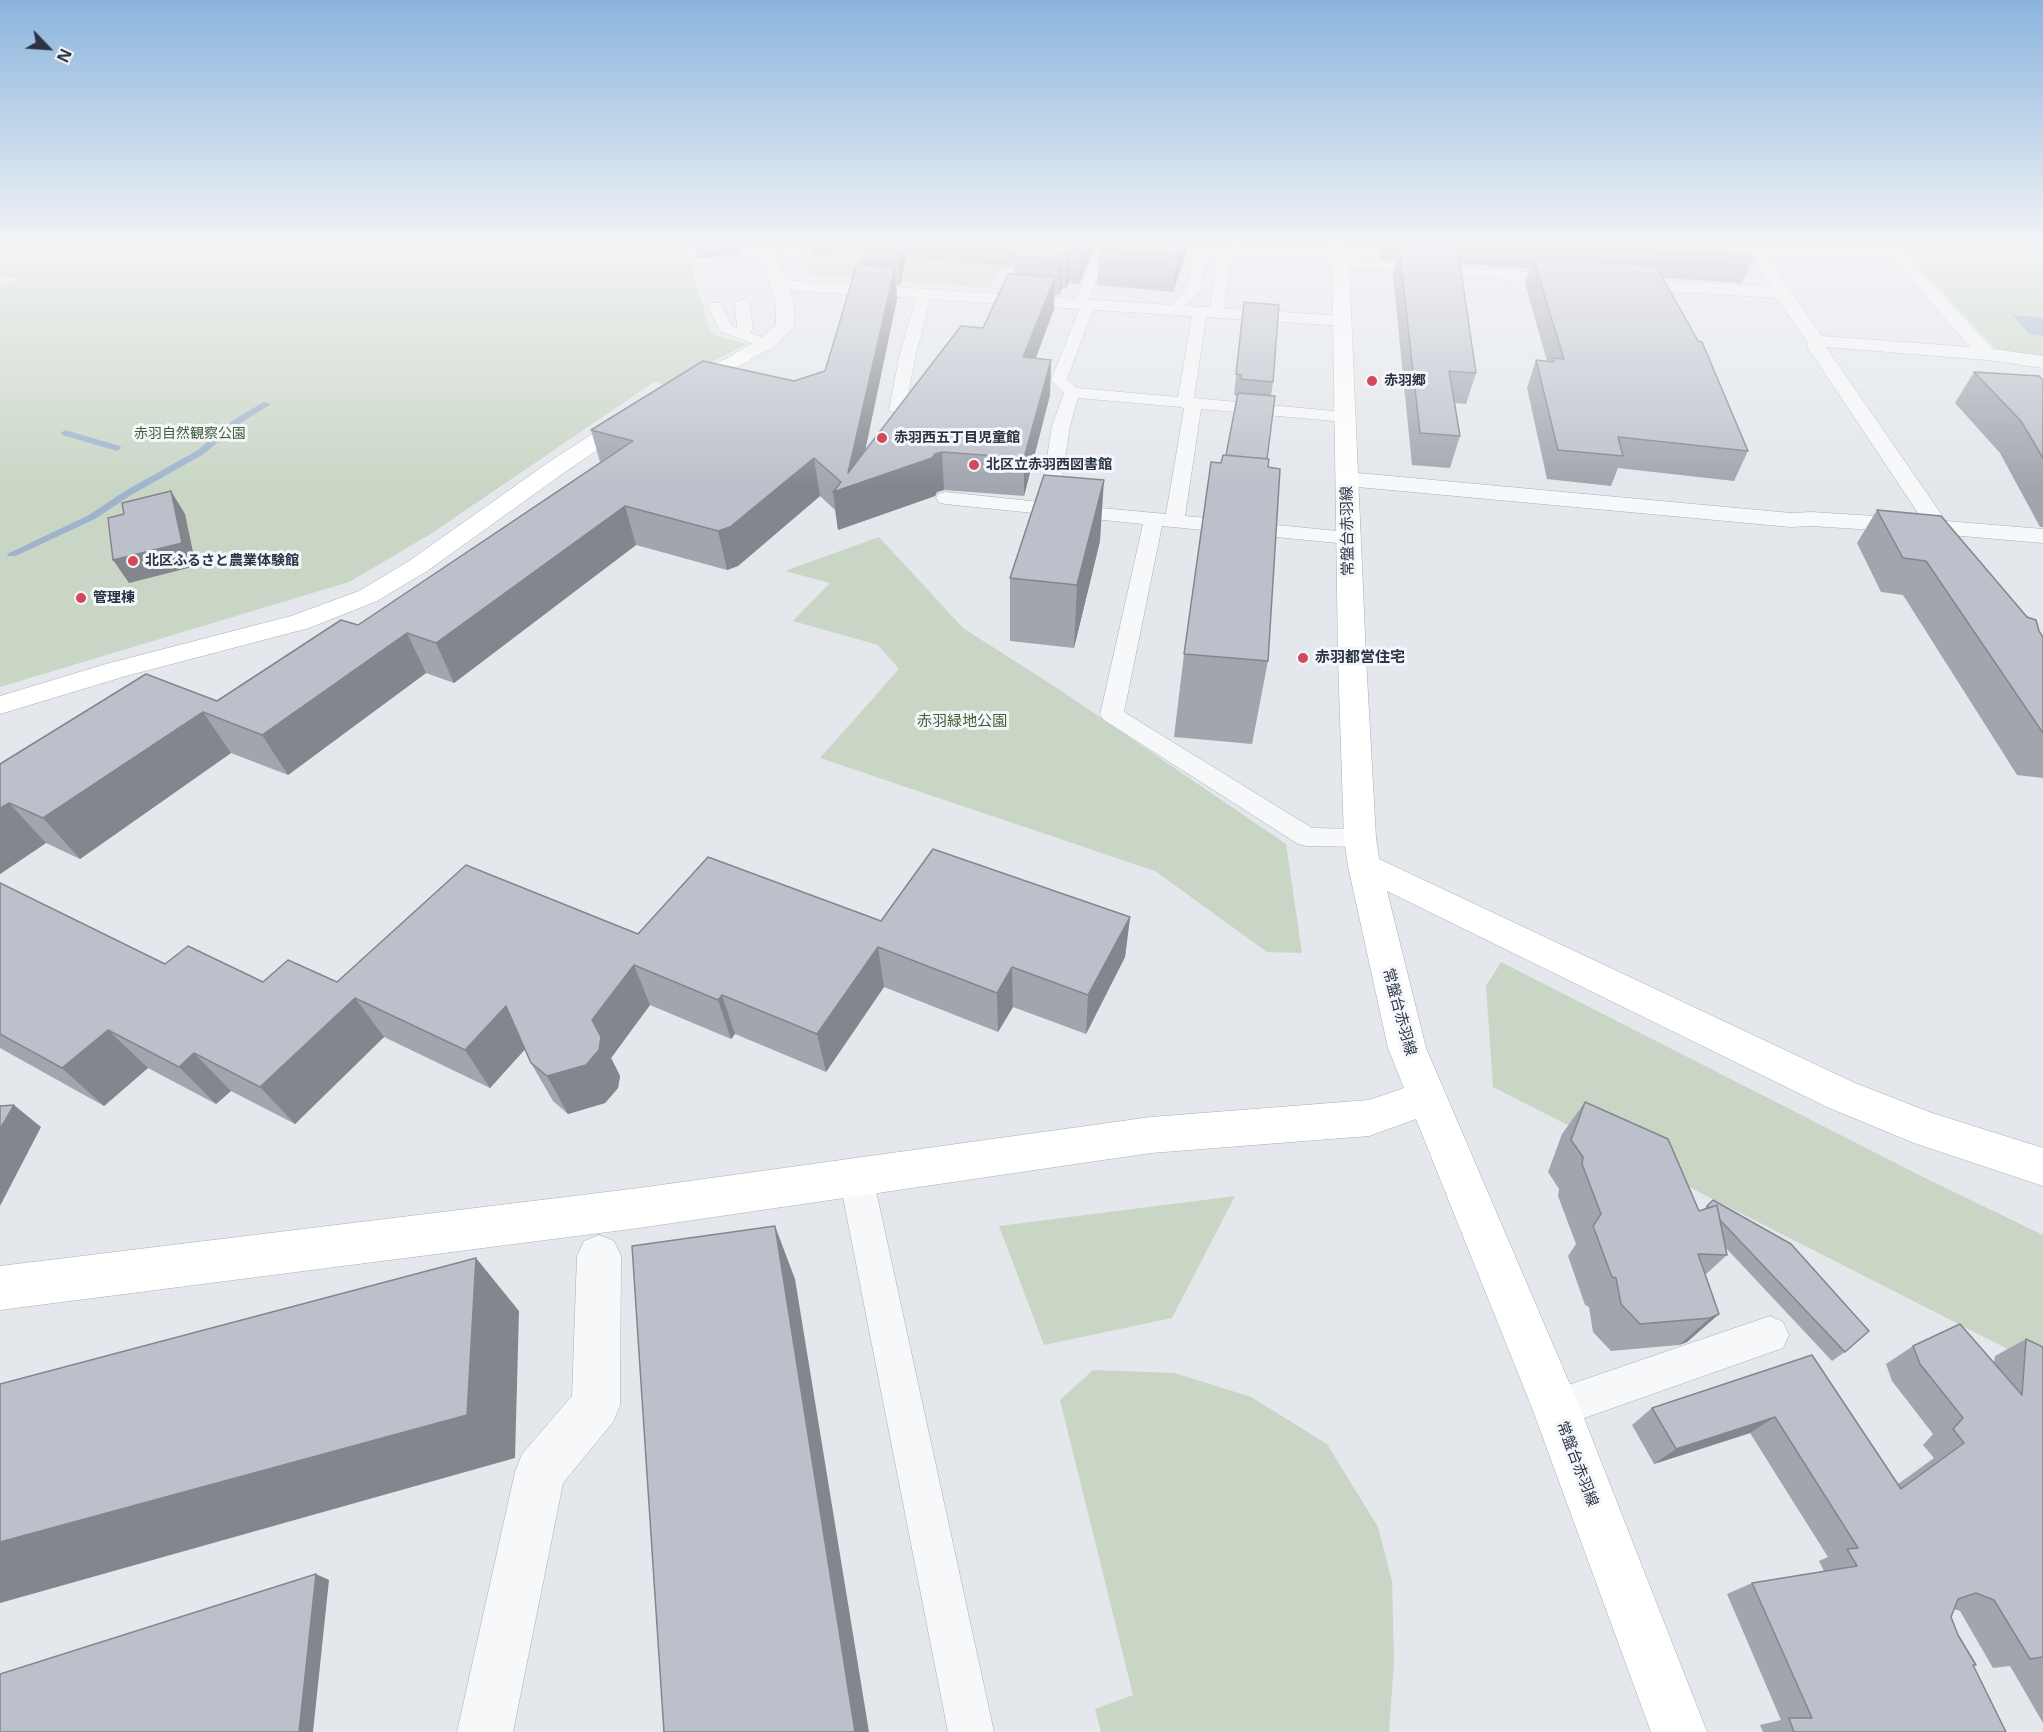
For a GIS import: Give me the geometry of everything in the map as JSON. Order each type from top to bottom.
[{"type":"street","points":[[0,705],[116,670],[300,621],[368,596],[418,566],[557,467],[740,346],[766,344],[785,325]]},
{"type":"street","name":"常盤台赤羽線","points":[[1343,325],[1348,538],[1362,852],[1407,1048],[1557,1408],[1679,1732]]},
{"type":"street","points":[[1804,325],[1816,341],[1817,348],[1939,527]]},
{"type":"street","points":[[1960,325],[1987,354]]},
{"type":"street","points":[[1816,341],[1987,354],[2043,362]]},
{"type":"street","points":[[1347,479],[1791,520],[1811,519],[1939,527],[2043,536]]},
{"type":"street","points":[[1362,852],[1840,1095],[1928,1130],[2043,1167]]},
{"type":"street","points":[[0,1288],[639,1208],[1151,1135],[1369,1118],[1426,1098]]},
{"type":"street","points":[[485,1732],[540,1472],[596,1405],[599,1256]]},
{"type":"lane","points":[[724,325],[740,346]]},
{"type":"lane","points":[[740,346],[745,325]]},
{"type":"lane","points":[[897,410],[908,353],[916,325]]},
{"type":"lane","points":[[1077,325],[1059,380],[1072,392],[1344,417]]},
{"type":"lane","points":[[1185,402],[1205,325]]},
{"type":"lane","points":[[1048,508],[1061,426],[1072,392]]},
{"type":"lane","points":[[1185,402],[1193,408],[1112,715],[1307,837],[1362,852]]},
{"type":"lane","points":[[945,498],[1348,538]]},
{"type":"lane","points":[[856,1177],[971,1732]]},
{"type":"lane","points":[[1557,1408],[1770,1335]]},
{"type":"green space","name":"赤羽自然観察公園","points":[[0,325],[708,325],[715,335],[747,344],[666,385],[654,382],[429,535],[349,582],[0,687]]},
{"type":"green space","points":[[1973,325],[2043,325],[2043,358],[1997,351]]},
{"type":"green space","name":"赤羽緑地公園","points":[[879,537],[963,628],[1063,692],[1286,844],[1302,953],[1267,952],[1155,871],[820,758],[899,669],[878,645],[793,621],[830,583],[785,571]]},
{"type":"green space","points":[[1501,962],[1923,1177],[2043,1235],[2043,1367],[1493,1087],[1486,986]]},
{"type":"green space","points":[[1235,1196],[1172,1318],[1044,1345],[999,1226]]},
{"type":"green space","points":[[1093,1370],[1175,1373],[1251,1397],[1327,1444],[1378,1527],[1392,1581],[1394,1662],[1389,1732],[1101,1732],[1095,1709],[1133,1695],[1060,1400]]},
{"type":"water","points":[[2021,325],[2043,325],[2043,336],[2029,334]]},
{"type":"building","points":[[839,325],[882,325],[848,473],[961,326],[983,328],[984,325],[1036,325],[1023,357],[1051,360],[1024,458],[942,452],[935,454],[932,458],[833,492],[841,482],[814,458],[730,527],[718,531],[625,506],[436,643],[407,633],[262,735],[203,712],[43,818],[9,803],[0,808],[0,764],[146,674],[217,701],[341,620],[358,625],[633,441],[591,430],[703,361],[794,381],[825,371]]},
{"type":"building","points":[[1241,325],[1277,325],[1273,382],[1241,379],[1241,375],[1236,374]]},
{"type":"building","points":[[1408,325],[1469,325],[1476,373],[1449,371],[1460,436],[1420,433]]},
{"type":"building","points":[[1554,325],[1689,325],[1698,341],[1702,342],[1748,451],[1618,437],[1623,456],[1558,450],[1536,360],[1554,362],[1554,358],[1564,359]]},
{"type":"building","points":[[1974,372],[2039,376],[2043,380],[2043,458],[2021,421]]},
{"type":"building","points":[[1238,393],[1275,396],[1267,459],[1226,455]]},
{"type":"building","points":[[1223,455],[1269,459],[1268,467],[1280,469],[1268,661],[1184,654],[1211,462],[1221,463]]},
{"type":"building","points":[[1044,475],[1104,480],[1077,585],[1010,578]]},
{"type":"building","points":[[171,491],[182,543],[113,560],[108,518],[124,514],[122,503]]},
{"type":"building","points":[[1877,510],[1941,516],[2027,617],[2036,620],[2043,637],[2043,733],[1926,561],[1903,558]]},
{"type":"building","points":[[933,849],[1130,917],[1088,995],[1012,967],[997,993],[878,947],[817,1034],[722,995],[718,1000],[634,965],[592,1020],[601,1037],[599,1050],[586,1065],[547,1076],[531,1063],[506,1006],[465,1050],[355,998],[260,1087],[194,1053],[179,1067],[108,1030],[62,1068],[0,1034],[0,883],[165,964],[188,946],[263,982],[288,960],[337,982],[466,865],[638,934],[708,857],[881,921]]},
{"type":"building","points":[[1585,1102],[1668,1139],[1699,1211],[1717,1205],[1727,1255],[1698,1254],[1719,1314],[1710,1318],[1640,1324],[1621,1304],[1616,1278],[1612,1277],[1593,1226],[1601,1214],[1582,1164],[1583,1157],[1571,1140]]},
{"type":"building","points":[[14,1105],[0,1129],[0,1106]]},
{"type":"building","points":[[1713,1200],[1791,1244],[1869,1331],[1845,1352],[1720,1220],[1717,1205],[1709,1208],[1707,1206]]},
{"type":"building","points":[[775,1226],[855,1732],[664,1732],[632,1246]]},
{"type":"building","points":[[476,1258],[467,1415],[0,1542],[0,1384]]},
{"type":"building","points":[[1960,1324],[2022,1395],[2026,1339],[2043,1347],[2043,1657],[2030,1659],[1994,1600],[1976,1593],[1958,1599],[1951,1617],[1958,1635],[1976,1665],[1973,1665],[2006,1732],[1794,1732],[1789,1718],[1812,1718],[1752,1583],[1857,1566],[1847,1549],[1858,1548],[1775,1417],[1676,1449],[1652,1408],[1812,1355],[1901,1489],[1964,1443],[1953,1429],[1963,1418],[1920,1364],[1913,1346]]},
{"type":"building","points":[[316,1574],[299,1732],[0,1732],[0,1674]]},
{"type":"waterway","points":[[12,554],[92,517],[128,493],[201,452],[236,422],[267,404]]},
{"type":"waterway","points":[[65,433],[117,448]]},
{"type":"place","name":"赤羽郷","points":[[1372,381]]},
{"type":"place","name":"赤羽西五丁目児童館","points":[[882,438]]},
{"type":"place","name":"北区立赤羽西図書館","points":[[974,465]]},
{"type":"place","name":"北区ふるさと農業体験館","points":[[133,561]]},
{"type":"place","name":"管理棟","points":[[81,598]]},
{"type":"place","name":"赤羽都営住宅","points":[[1303,658]]}]
